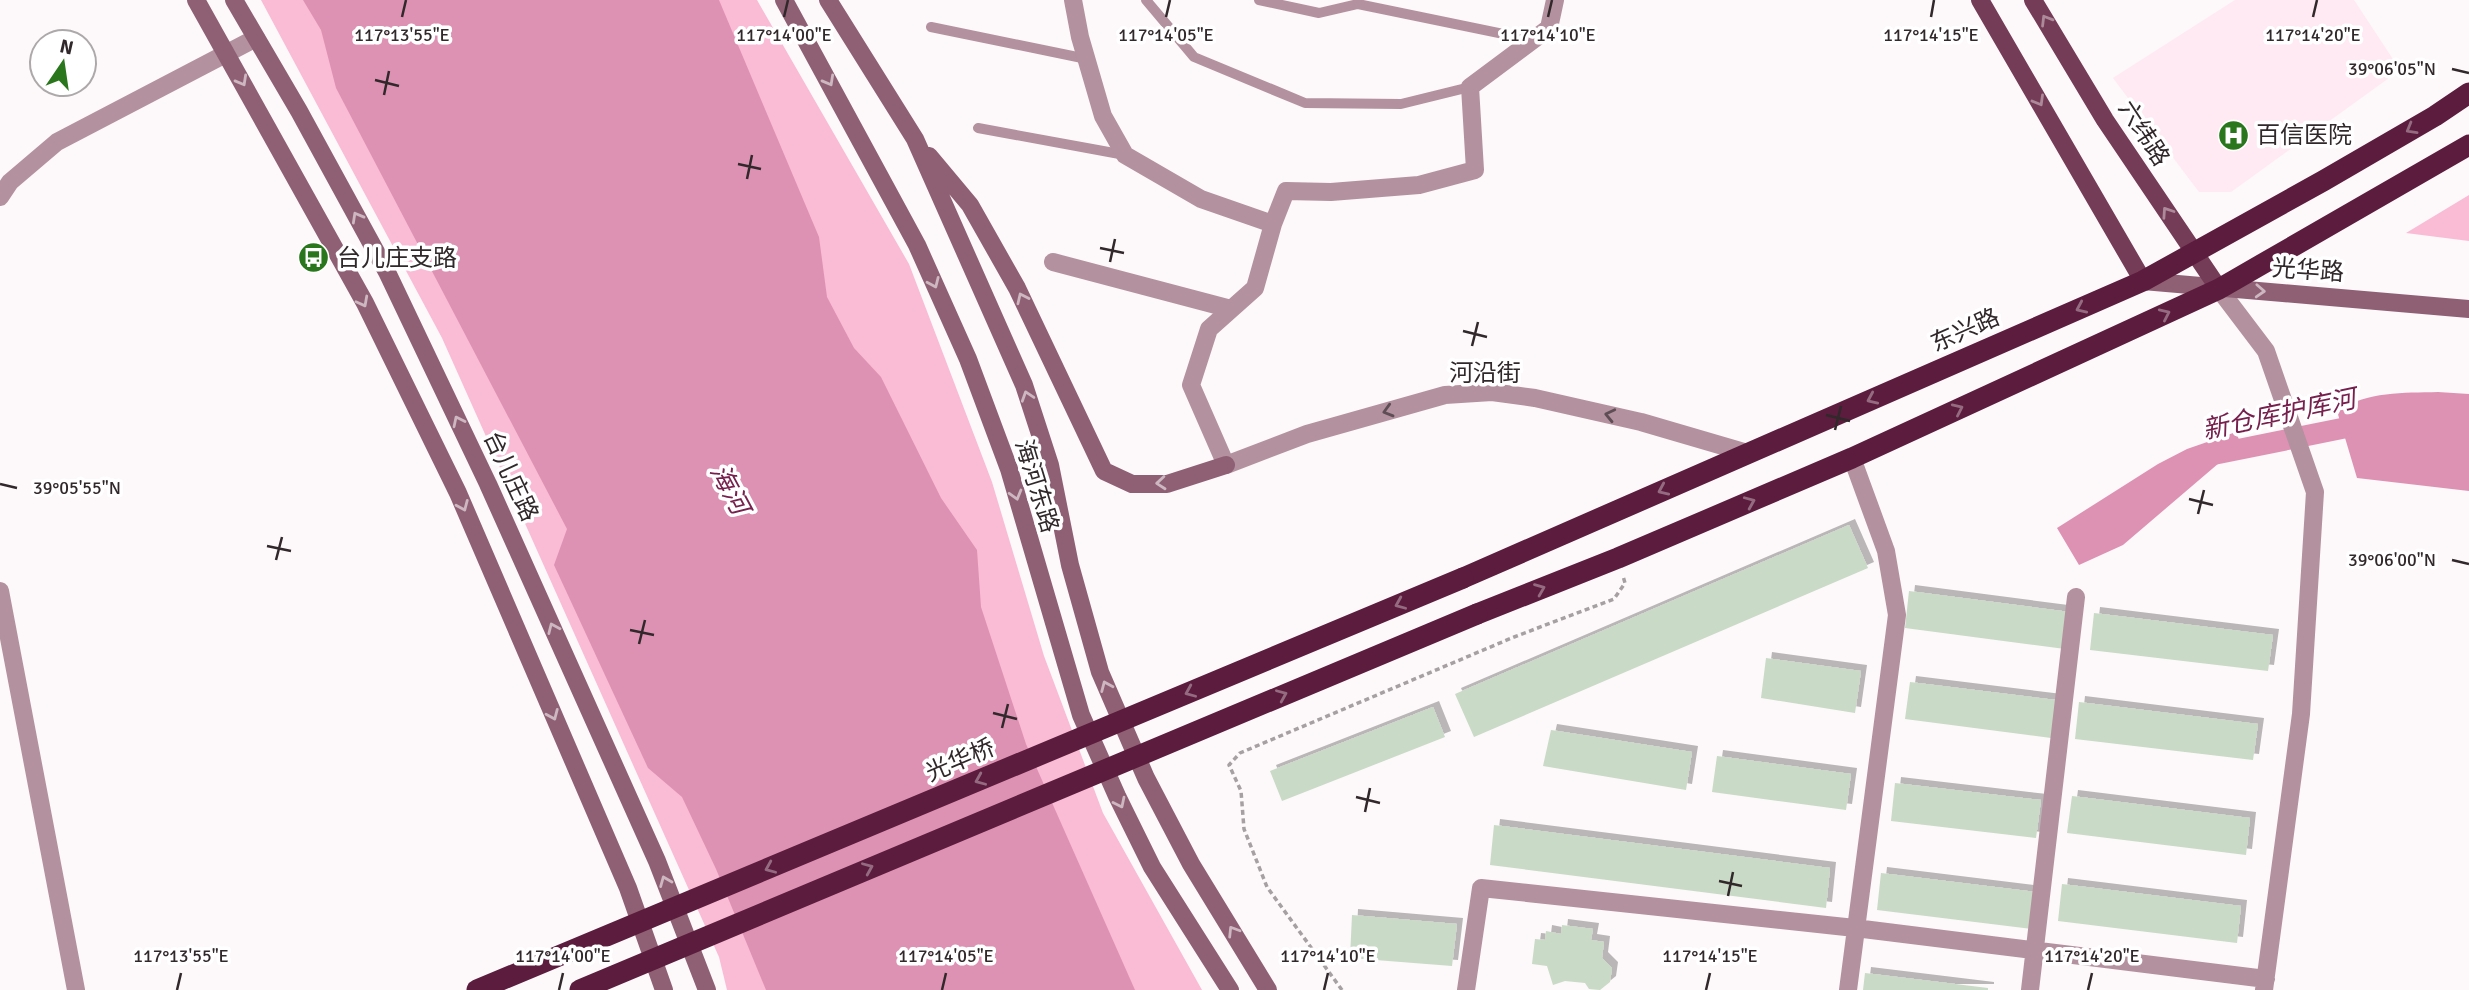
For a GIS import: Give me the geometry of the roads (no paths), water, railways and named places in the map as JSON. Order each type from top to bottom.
[{"type":"highway","name":"东兴路","points":[[1463,578],[2143,281],[2423,122],[2469,93]]},
{"type":"highway","points":[[580,990],[1852,458],[2219,289],[2469,145]]},
{"type":"highway","name":"光华桥","points":[[477,990],[1463,578]]},
{"type":"main road","points":[[196,0],[365,303],[458,493],[628,888],[664,990]]},
{"type":"main road","name":"台儿庄路","points":[[234,0],[299,111],[387,272],[488,484],[657,861],[707,990]]},
{"type":"main road","name":"海河东路","points":[[784,0],[917,245],[968,359],[1009,470],[1080,715],[1116,796],[1152,867],[1230,990]]},
{"type":"main road","name":"海河东路","points":[[828,0],[915,139],[1024,385],[1050,465],[1070,565],[1100,672],[1146,778],[1184,851],[1268,990]]},
{"type":"main road","points":[[1980,0],[2143,281]]},
{"type":"main road","name":"六纬路","points":[[2034,0],[2105,120],[2219,289]]},
{"type":"main road","points":[[915,139],[970,205],[984,229],[1017,288],[1104,471],[1132,484],[1167,484],[1226,465]]},
{"type":"main road","name":"光华路","points":[[2143,281],[2469,309]]},
{"type":"street","points":[[1073,0],[1104,116],[1125,155],[1201,199],[1273,224]]},
{"type":"street","points":[[1226,465],[1191,385],[1209,329],[1255,288],[1273,224],[1286,191],[1331,192],[1419,185],[1475,170],[1470,87],[1549,28],[1555,0]]},
{"type":"street","points":[[3,188],[57,142],[256,38]]},
{"type":"street","points":[[1053,262],[1231,309]]},
{"type":"street","points":[[1466,990],[1481,888],[2035,950],[2265,984],[2301,714],[2315,492],[2266,352],[2219,289]]},
{"type":"street","name":"河沿街","points":[[1226,465],[1307,434],[1445,395],[1492,393],[1535,398],[1628,419],[1747,453]]},
{"type":"street","points":[[1847,990],[1897,615],[1886,551],[1852,458]]},
{"type":"street","points":[[0,591],[76,990]]},
{"type":"street","points":[[2030,990],[2076,597]]},
{"type":"lane","points":[[1146,0],[1194,57],[1306,103],[1401,104],[1470,87]]},
{"type":"lane","points":[[1259,0],[1319,13],[1345,3],[1358,4],[1533,40]]},
{"type":"lane","points":[[931,27],[1087,59]]},
{"type":"lane","points":[[978,128],[1125,155]]},
{"type":"water","name":"海河","points":[[303,0],[719,0],[819,237],[827,297],[854,348],[881,377],[941,498],[977,550],[981,607],[1026,744],[1135,990],[766,990],[716,869],[682,797],[648,768],[554,565],[567,529],[336,88],[321,30]]},
{"type":"water","points":[[2438,392],[2469,394],[2469,491],[2357,478],[2337,411],[2373,396]]},
{"type":"water","points":[[2236,432],[2245,455],[2219,463],[2123,545],[2079,565],[2057,528],[2158,464],[2187,449]]},
{"type":"waterway","name":"新仓库护库河","points":[[2216,454],[2369,423]]},
{"type":"place","name":"百信医院","points":[[2233,135]]},
{"type":"place","name":"台儿庄支路","points":[[314,258]]}]
